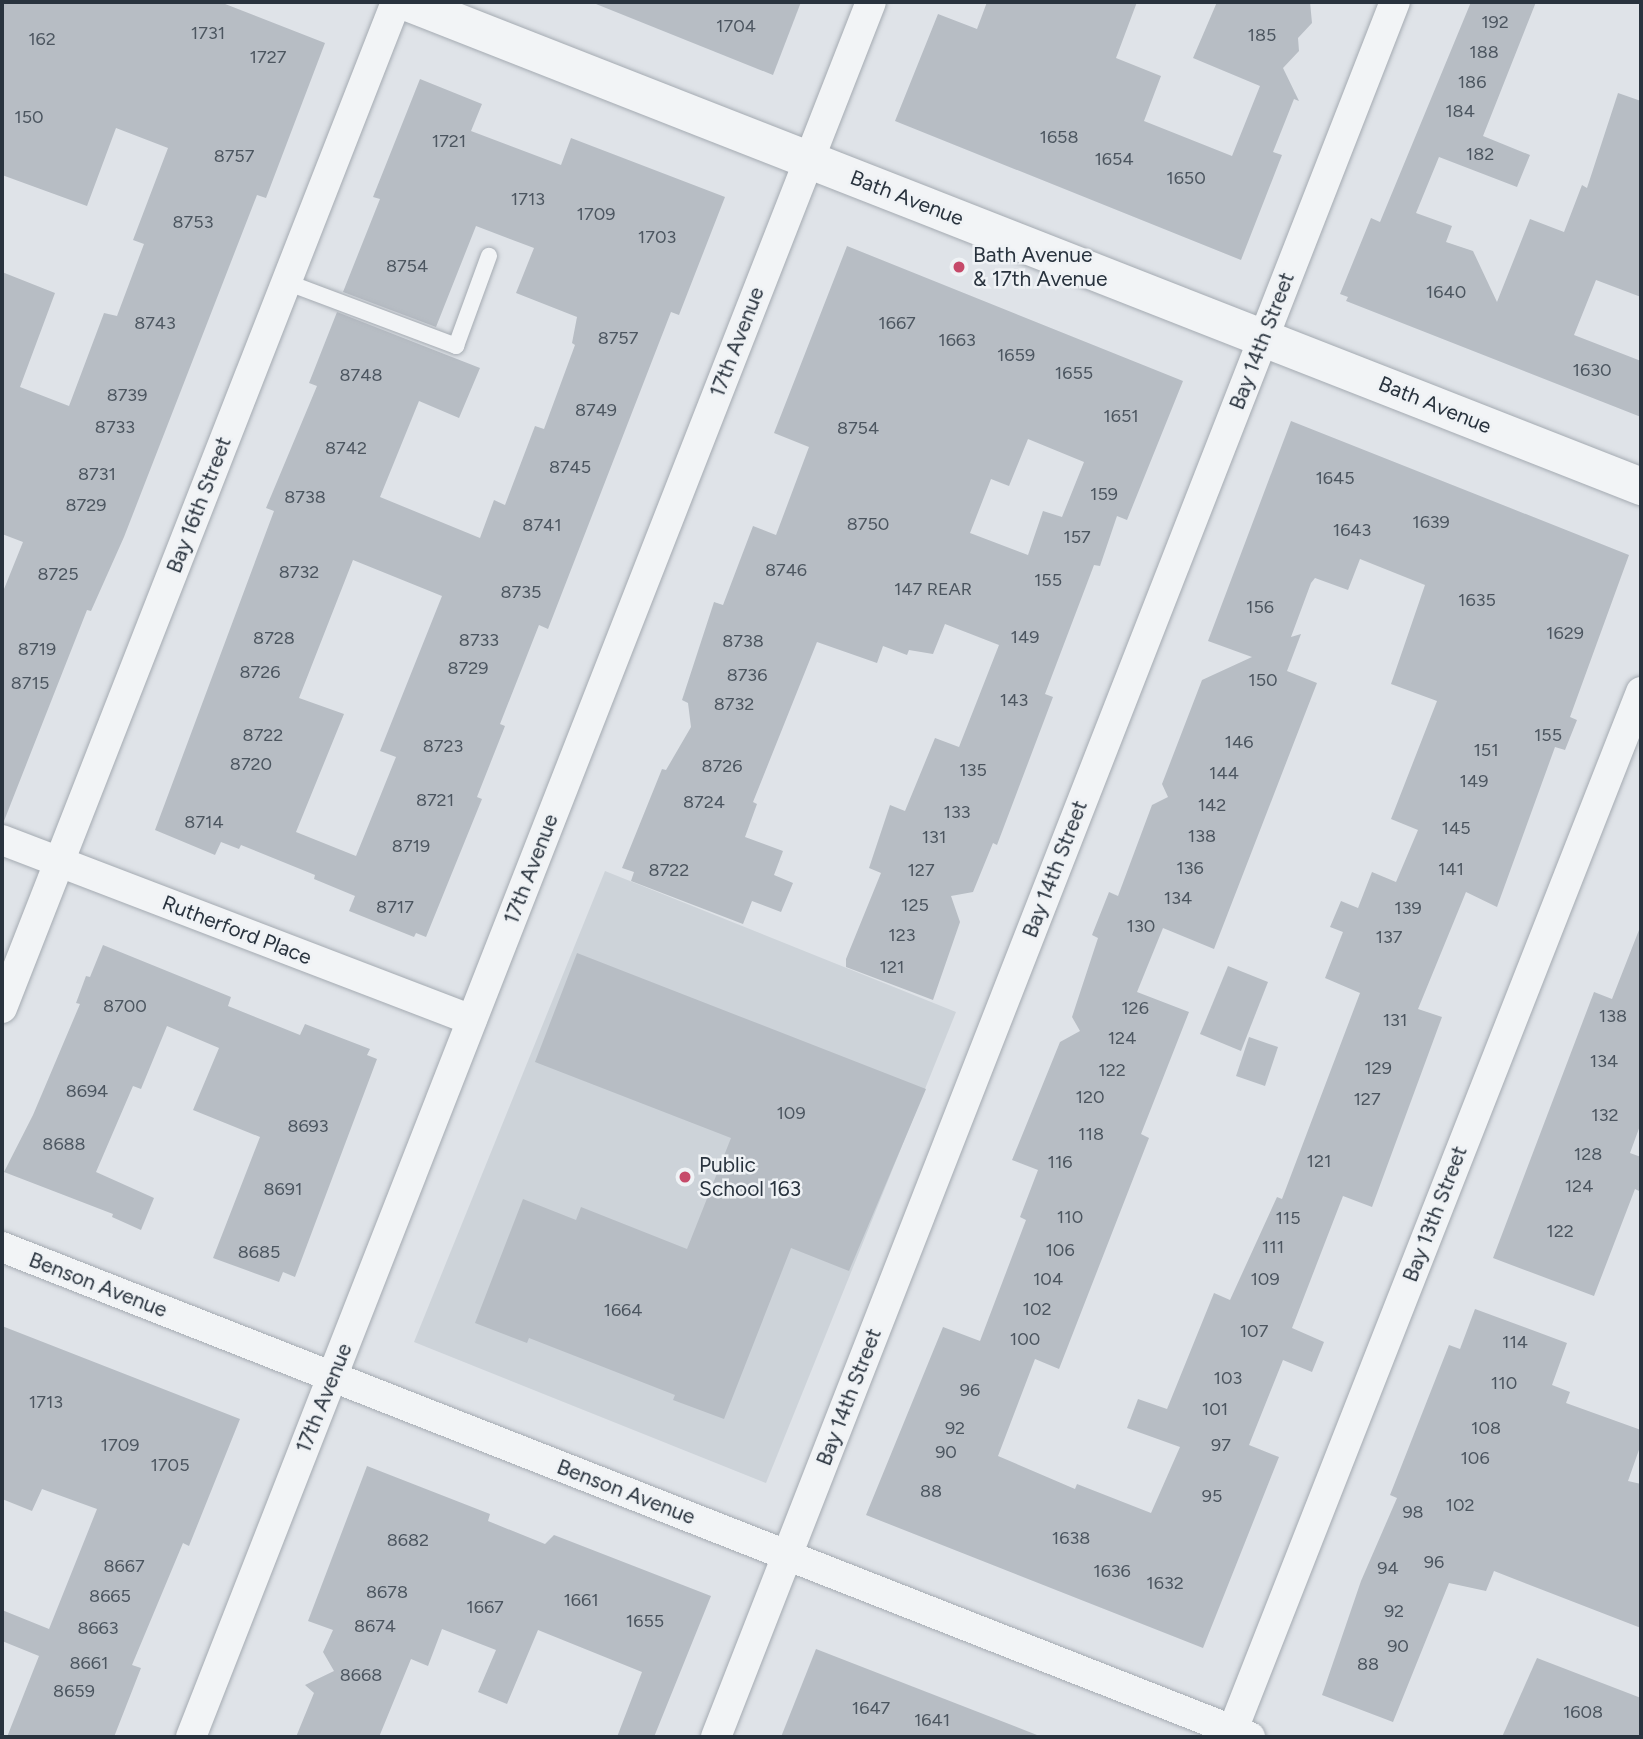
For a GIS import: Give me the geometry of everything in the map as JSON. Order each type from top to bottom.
[{"type":"street","name":"Bay 16th Street","points":[[2,1008],[396,2]]},
{"type":"street","name":"Bath Avenue","points":[[407,2],[1641,486]]},
{"type":"street","name":"17th Avenue","points":[[191,1737],[871,2]]},
{"type":"street","name":"Bay 14th Street","points":[[716,1737],[1395,2]]},
{"type":"street","name":"Bay 13th Street","points":[[1237,1735],[1641,692]]},
{"type":"street","name":"Rutherford Place","points":[[2,840],[472,1020]]},
{"type":"street","name":"Benson Avenue","points":[[2,1247],[1237,1735]]},
{"type":"lane","points":[[286,282],[407,331],[456,346],[489,256]]},
{"type":"shaded area","name":"Public School 163","points":[[605,871],[956,1012],[766,1483],[414,1342]]},
{"type":"building","points":[[2,2],[220,2],[325,43],[266,198],[257,195],[124,537],[91,611],[87,610],[4,821],[2,594],[23,542],[2,534],[2,272],[55,293],[20,387],[69,406],[104,313],[117,316],[144,244],[133,240],[168,148],[116,128],[87,206],[2,175]]},
{"type":"building","points":[[591,2],[801,2],[773,75]]},
{"type":"building","points":[[987,2],[1137,2],[1116,58],[1161,76],[1144,121],[1232,156],[1260,86],[1193,58],[1217,2],[1310,2],[1312,23],[1298,38],[1299,51],[1283,68],[1299,101],[1294,99],[1273,152],[1282,155],[1241,260],[895,121],[938,14],[977,29]]},
{"type":"building","points":[[1471,2],[1536,2],[1483,136],[1530,155],[1517,187],[1439,157],[1416,213],[1452,226],[1446,242],[1473,251],[1497,302],[1530,219],[1564,232],[1582,185],[1587,188],[1618,93],[1641,101],[1641,297],[1596,280],[1574,335],[1641,361],[1641,417],[1346,301],[1348,297],[1340,294],[1371,218],[1380,222]]},
{"type":"building","points":[[420,79],[482,104],[471,131],[561,165],[571,138],[725,197],[679,315],[671,312],[548,629],[539,625],[500,724],[505,726],[477,797],[482,799],[426,937],[416,933],[414,937],[349,911],[355,896],[314,879],[315,875],[241,845],[239,849],[221,842],[215,855],[155,830],[274,511],[266,508],[317,386],[309,383],[337,312],[480,368],[459,418],[419,401],[380,497],[480,538],[494,500],[505,505],[535,426],[544,429],[575,345],[572,343],[577,317],[516,293],[534,248],[476,226],[436,327],[343,292],[380,199],[373,197]],"holes":[[[353,560],[442,596],[380,751],[396,757],[356,856],[296,832],[344,714],[299,698]]]},
{"type":"building","points":[[847,246],[1183,381],[1127,520],[1117,516],[1100,566],[1094,565],[1045,694],[1053,697],[997,845],[993,843],[973,892],[951,896],[960,922],[933,1000],[846,967],[846,959],[881,873],[869,868],[890,805],[905,811],[935,738],[959,747],[999,645],[945,624],[933,654],[909,650],[907,655],[883,646],[877,663],[817,642],[753,802],[757,804],[745,837],[783,851],[774,875],[793,883],[781,912],[752,901],[743,924],[631,881],[634,872],[622,868],[662,769],[666,770],[691,727],[688,703],[682,700],[714,602],[723,605],[753,526],[776,535],[809,447],[774,433]],"holes":[[[1028,439],[1084,462],[1062,517],[1043,511],[1028,555],[970,533],[991,479],[1009,486]]]},
{"type":"building","points":[[1291,421],[1629,555],[1570,717],[1577,720],[1565,750],[1555,747],[1497,907],[1466,892],[1418,1009],[1442,1017],[1372,1207],[1343,1196],[1292,1328],[1324,1342],[1312,1372],[1283,1360],[1249,1445],[1279,1457],[1203,1648],[866,1515],[943,1327],[980,1341],[1026,1220],[1020,1217],[1038,1170],[1012,1160],[1060,1042],[1080,1031],[1072,1017],[1098,938],[1092,935],[1109,892],[1118,896],[1152,805],[1168,797],[1162,784],[1202,680],[1252,657],[1208,641]],"holes":[[[1360,559],[1425,585],[1391,684],[1437,701],[1391,819],[1418,830],[1396,882],[1372,872],[1358,908],[1341,901],[1330,927],[1343,932],[1325,978],[1360,993],[1282,1199],[1277,1197],[1230,1300],[1214,1293],[1167,1409],[1138,1399],[1127,1428],[1180,1447],[1151,1513],[1077,1484],[1075,1489],[998,1456],[1035,1359],[1059,1369],[1149,1138],[1141,1134],[1189,1012],[1137,992],[1163,928],[1214,949],[1317,683],[1287,671],[1301,634],[1291,637],[1311,583],[1315,578],[1348,590]]]},
{"type":"building","points":[[1639,930],[1641,1123],[1630,1153],[1641,1157],[1641,1192],[1635,1189],[1594,1296],[1493,1258],[1594,992],[1612,999]]},
{"type":"building","points":[[103,945],[231,997],[228,1006],[300,1035],[305,1024],[370,1049],[367,1055],[377,1059],[295,1277],[283,1272],[279,1282],[213,1258],[260,1137],[193,1110],[219,1048],[167,1026],[141,1089],[133,1086],[96,1172],[154,1198],[141,1230],[112,1217],[113,1214],[4,1172],[33,1115],[80,1004],[76,1003],[86,976],[90,977]]},
{"type":"building","points":[[577,953],[926,1089],[849,1271],[791,1248],[724,1419],[673,1400],[675,1395],[529,1338],[527,1343],[475,1323],[523,1199],[576,1220],[581,1207],[687,1249],[731,1138],[535,1062]]},
{"type":"building","points":[[1228,966],[1268,982],[1241,1051],[1200,1034]]},
{"type":"building","points":[[1249,1037],[1278,1047],[1265,1086],[1236,1076]]},
{"type":"building","points":[[1475,1309],[1567,1343],[1552,1385],[1570,1392],[1566,1403],[1641,1430],[1641,1444],[1628,1481],[1641,1484],[1641,1628],[1494,1571],[1486,1591],[1449,1583],[1393,1722],[1322,1695],[1361,1581],[1397,1498],[1390,1495],[1449,1345],[1460,1349]]},
{"type":"building","points":[[2,1326],[240,1419],[189,1546],[183,1543],[132,1665],[141,1668],[114,1737],[7,1737],[39,1656],[2,1641],[2,1610],[49,1629],[97,1509],[42,1489],[32,1511],[2,1499]]},
{"type":"building","points":[[367,1466],[490,1514],[488,1521],[545,1544],[554,1535],[711,1596],[654,1737],[617,1737],[642,1672],[538,1630],[507,1704],[478,1692],[496,1650],[442,1629],[428,1666],[411,1659],[379,1737],[296,1737],[314,1693],[305,1685],[334,1671],[323,1652],[333,1630],[308,1621]]},
{"type":"building","points":[[816,1649],[1037,1735],[1037,1737],[781,1737]]},
{"type":"building","points":[[1537,1658],[1641,1698],[1641,1737],[1502,1737]]},
{"type":"place","name":"Bath Avenue & 17th Avenue","points":[[959,267]]},
{"type":"place","name":"Public School 163","points":[[685,1177]]}]
